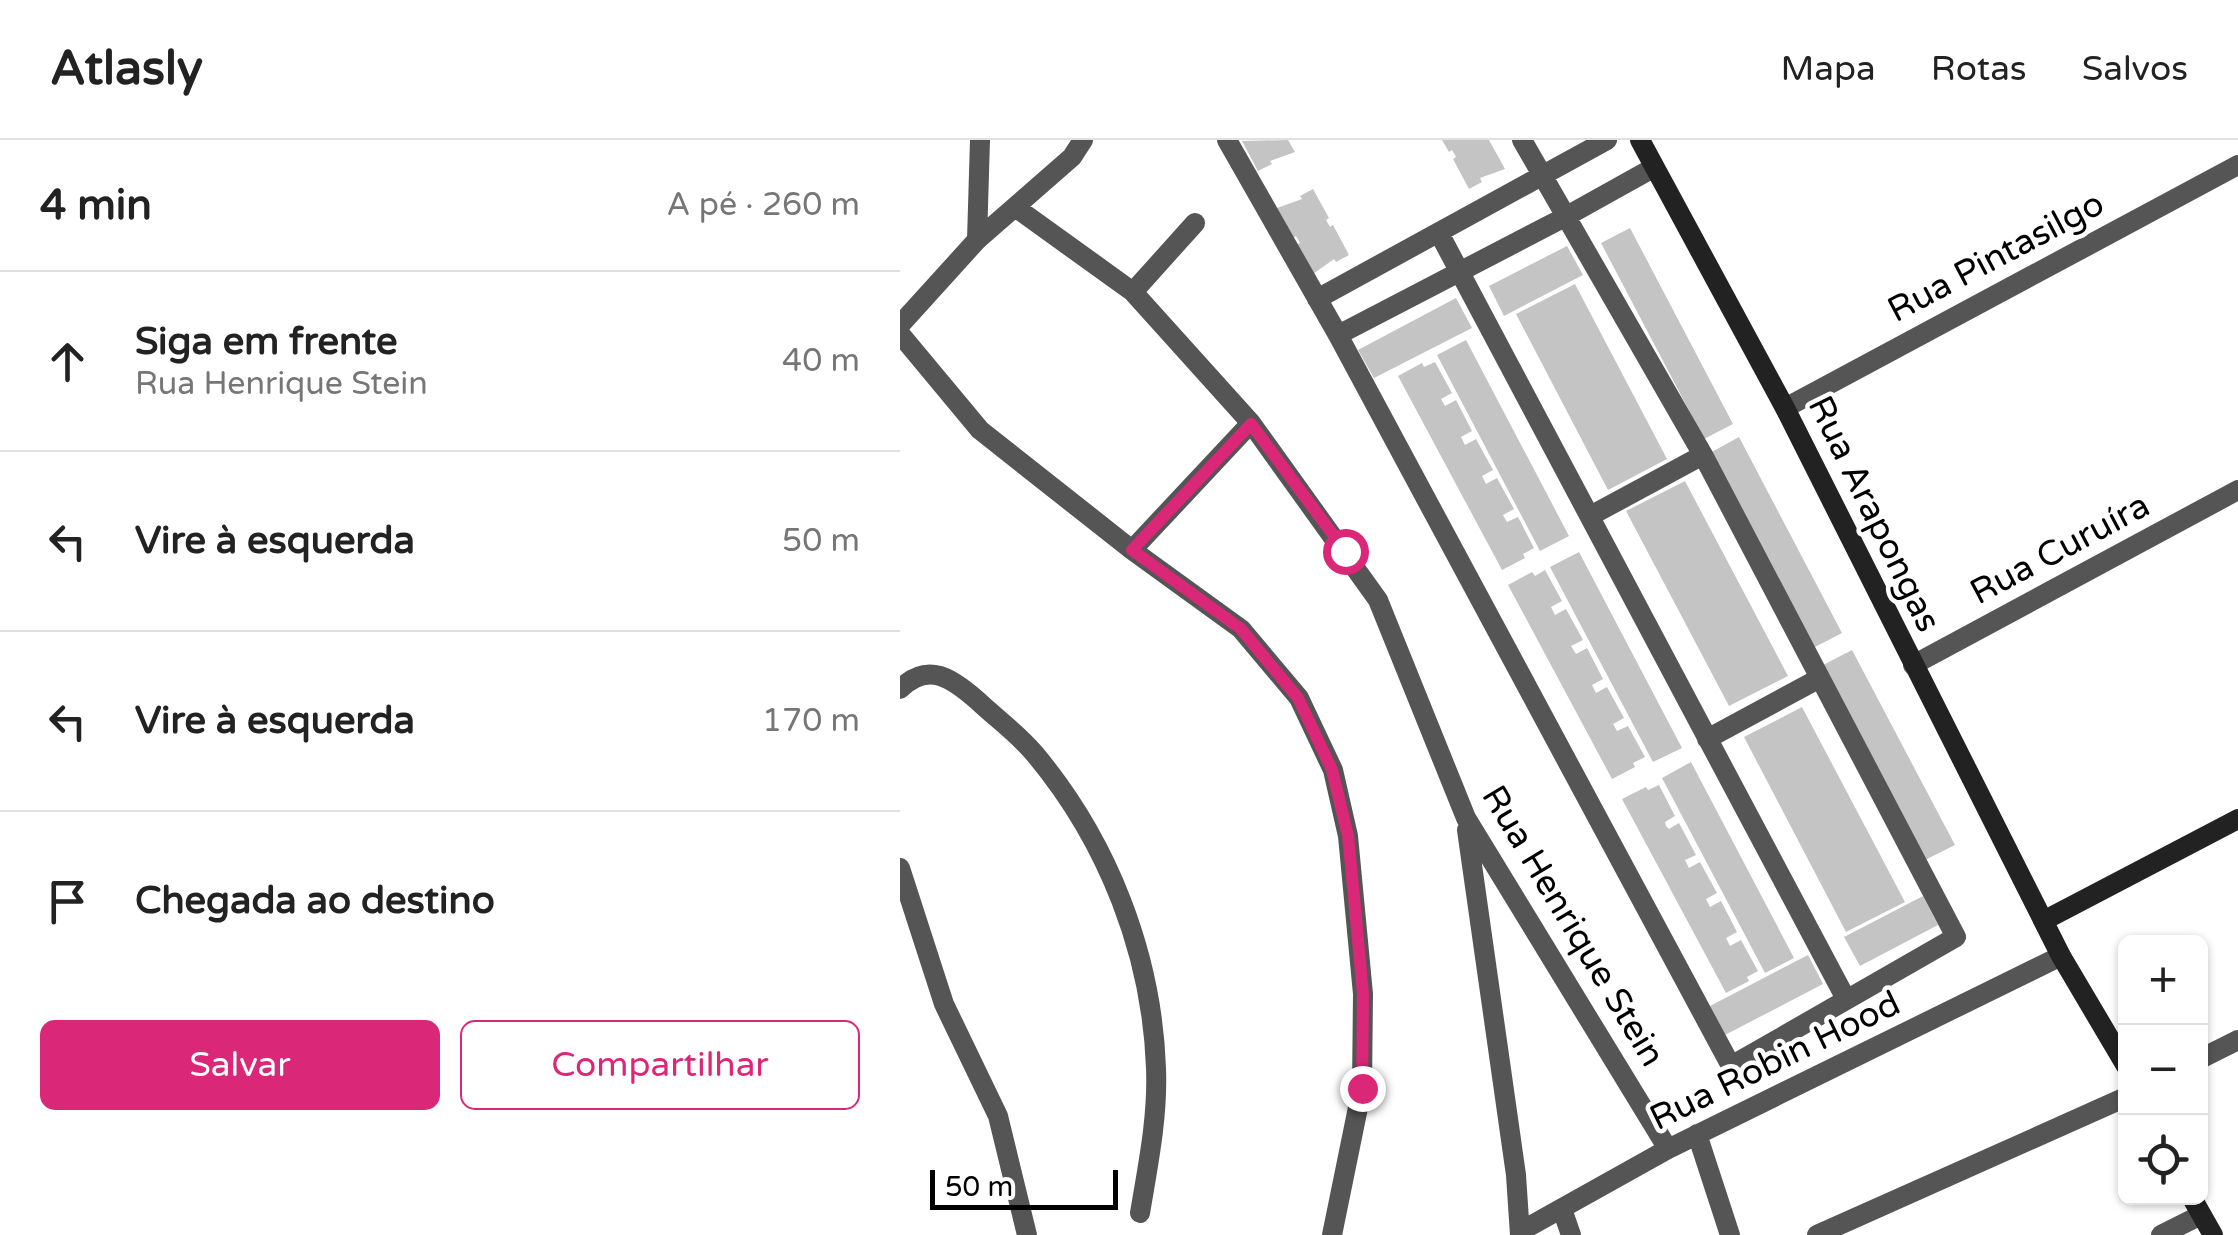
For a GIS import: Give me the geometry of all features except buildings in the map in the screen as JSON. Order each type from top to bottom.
[{"type":"street","points":[[977,240],[980,140]]},
{"type":"street","points":[[900,325],[977,240],[1072,157],[1084,140]]},
{"type":"street","points":[[1227,140],[1338,335],[1730,1066],[1956,937],[1704,455],[1522,140]]},
{"type":"street","points":[[1316,298],[1607,140]]},
{"type":"street","points":[[1338,335],[1566,218],[1649,149]]},
{"type":"street","name":"Rua Arapongas","points":[[1649,149],[1785,408],[2061,956],[2118,1052]]},
{"type":"street","name":"Rua Pintasilgo","points":[[1785,408],[2238,165]]},
{"type":"street","name":"Rua Henrique Stein","points":[[1015,207],[1133,292],[1251,424],[1378,600],[1466,818],[1668,1149]]},
{"type":"street","points":[[1133,292],[1195,223]]},
{"type":"street","points":[[1440,233],[1846,999]]},
{"type":"street","points":[[900,334],[980,430],[1132,550],[1241,629],[1298,698],[1332,770],[1348,836],[1363,1013],[1362,1088],[1332,1235]]},
{"type":"street","points":[[1132,550],[1251,424]]},
{"type":"street","points":[[1590,516],[1704,455]]},
{"type":"street","name":"Rua Curuíra","points":[[1913,666],[2238,490]]},
{"type":"street","points":[[900,689],[912,677],[926,672],[940,676],[968,692],[1032,751],[1080,816],[1130,918],[1146,986],[1156,1068],[1152,1137],[1140,1213]]},
{"type":"street","points":[[1707,739],[1820,678]]},
{"type":"street","points":[[1466,818],[1520,1233]]},
{"type":"street","points":[[2045,920],[2238,819]]},
{"type":"street","points":[[900,868],[944,1004],[998,1116],[1027,1235]]},
{"type":"street","name":"Rua Robin Hood","points":[[1520,1233],[1697,1134],[2061,956]]},
{"type":"street","points":[[2208,1055],[2238,1040]]},
{"type":"street","points":[[1816,1235],[2118,1101]]},
{"type":"street","points":[[1697,1134],[1730,1235]]},
{"type":"street","points":[[2161,1235],[2196,1206],[2212,1235]]},
{"type":"street","points":[[1562,1209],[1571,1235]]},
{"type":"route","points":[[1345,551],[1251,424],[1132,550],[1241,629],[1298,698],[1332,770],[1348,836],[1354,897],[1363,994],[1362,1088]]}]
